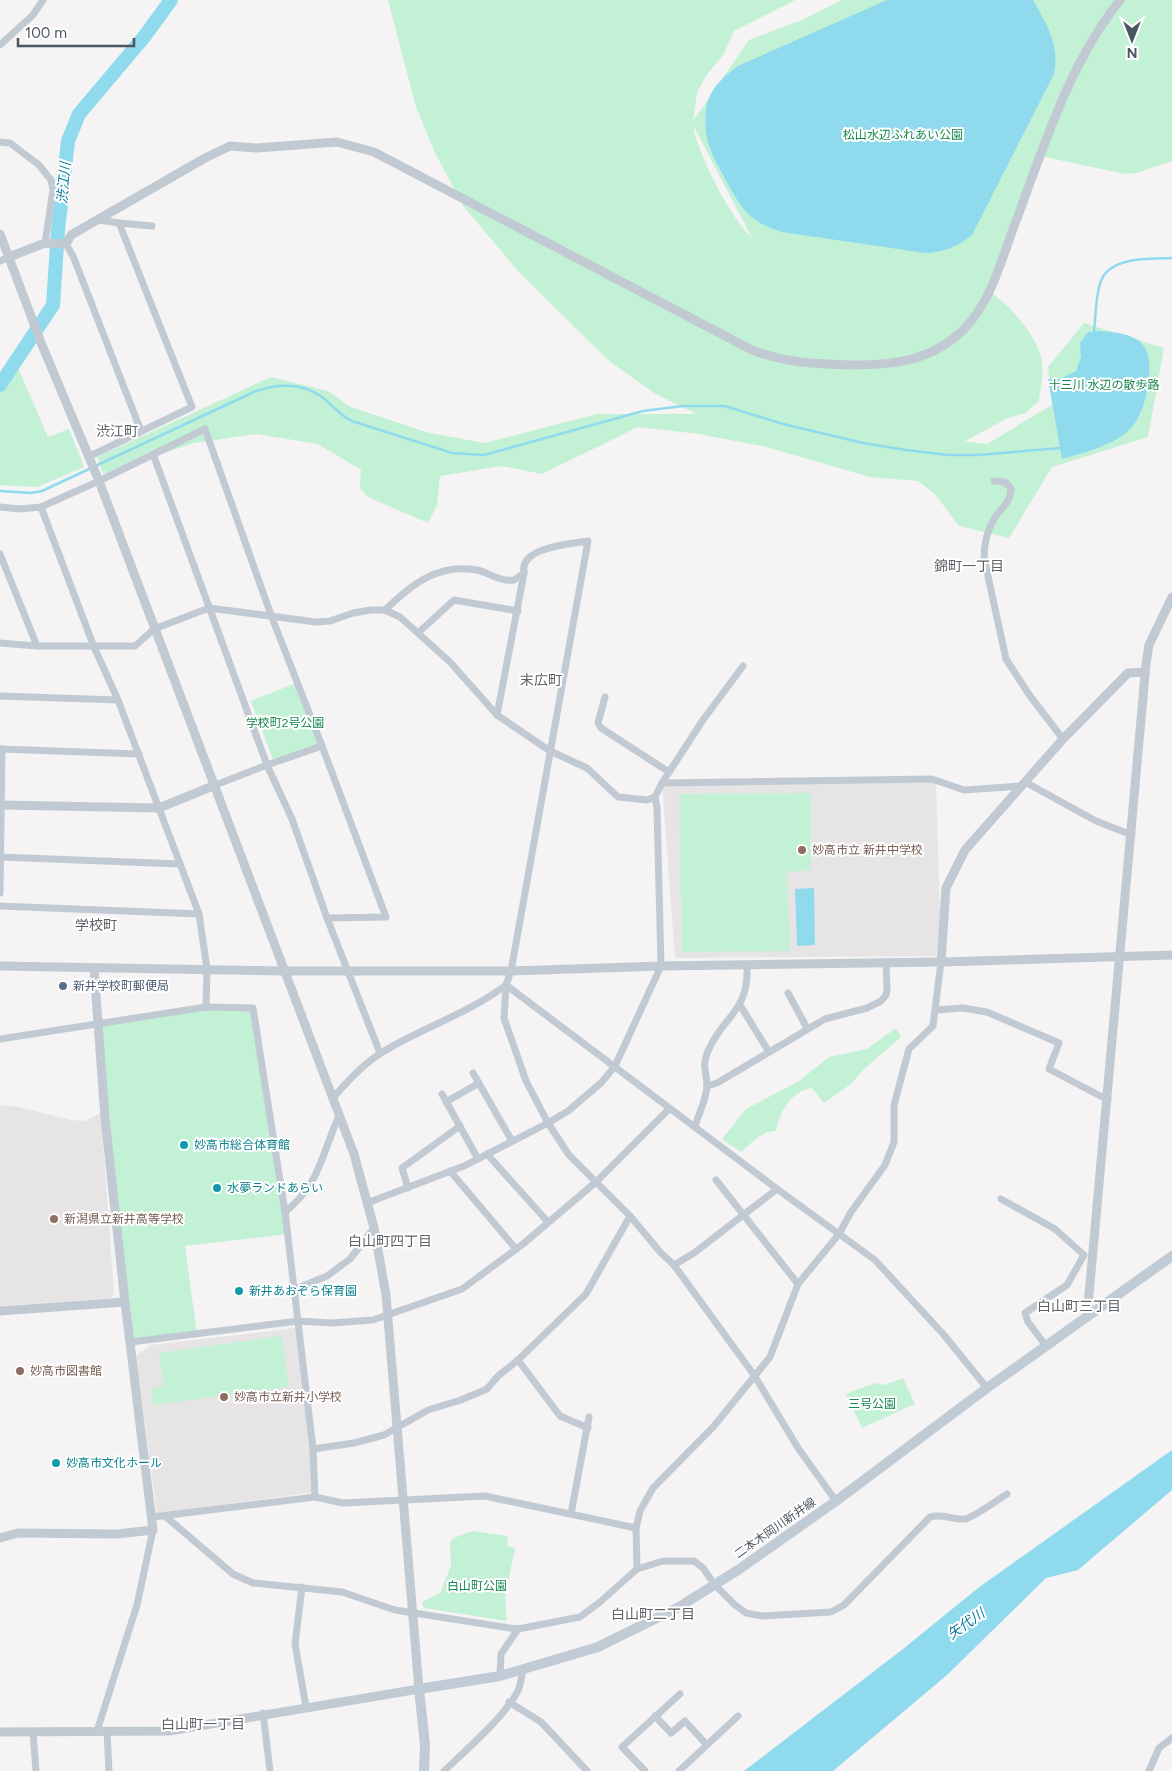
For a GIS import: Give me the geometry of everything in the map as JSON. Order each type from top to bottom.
[{"type":"main road","name":"二本木岡川新井線","points":[[419,1689],[500,1676],[598,1647],[679,1607],[715,1585],[836,1501],[987,1388],[1172,1256]]},
{"type":"main road","points":[[419,1689],[425,1745],[424,1771]]},
{"type":"street","points":[[0,45],[33,15],[43,0]]},
{"type":"street","points":[[66,244],[71,235],[204,158],[230,146],[257,148],[337,142],[374,152],[752,350],[780,360],[805,364],[897,364],[916,358],[940,346],[962,331],[977,312],[995,278],[1065,91],[1092,37],[1120,0]]},
{"type":"street","points":[[0,142],[10,143],[39,165],[51,180],[53,190],[49,243]]},
{"type":"street","points":[[99,220],[119,224],[152,226]]},
{"type":"street","points":[[89,458],[141,431],[192,408],[119,224]]},
{"type":"street","points":[[0,234],[42,345],[98,478],[213,786],[286,972],[354,1154],[374,1228],[388,1315],[419,1689],[263,1713],[169,1731],[0,1732]]},
{"type":"street","points":[[0,261],[9,256],[49,243],[66,244]]},
{"type":"street","points":[[66,244],[73,256],[141,431]]},
{"type":"street","points":[[0,507],[19,509],[41,507],[98,478],[205,429],[271,615],[386,917],[327,918]]},
{"type":"street","points":[[153,454],[267,765],[292,819],[327,918],[380,1054]]},
{"type":"street","points":[[994,481],[1005,482],[1011,488],[1011,497],[995,518],[984,544],[984,558],[1001,644],[1012,671],[1063,739]]},
{"type":"street","points":[[41,507],[94,646],[139,754],[199,914],[207,969],[206,1007]]},
{"type":"street","points":[[497,715],[518,611],[524,573],[523,568],[527,559],[544,549],[588,540],[511,971],[506,985],[504,1018],[526,1081],[548,1123],[569,1155],[630,1216],[661,1253],[674,1265],[754,1375],[798,1448],[836,1501]]},
{"type":"street","points":[[0,554],[37,646]]},
{"type":"street","points":[[385,610],[405,591],[430,574],[442,570],[459,568],[479,570],[509,581],[524,573]]},
{"type":"street","points":[[1087,1317],[1132,835],[1145,672],[1149,645],[1172,596]]},
{"type":"street","points":[[419,632],[454,600],[518,611]]},
{"type":"street","points":[[0,643],[37,646],[135,646],[154,629],[210,608],[316,622],[330,621],[353,613],[385,610],[400,617],[419,632],[450,662],[497,715],[550,751],[587,768],[618,797],[647,800],[655,798]]},
{"type":"street","points":[[368,1203],[478,1159],[548,1123],[568,1111],[601,1083],[615,1066],[661,966],[657,808],[655,798],[662,783],[703,720],[743,666]]},
{"type":"street","points":[[637,1569],[636,1528],[640,1510],[653,1488],[714,1426],[770,1357],[798,1284],[838,1234],[851,1212],[885,1165],[894,1142],[894,1105],[909,1050],[933,1026],[942,962],[946,888],[956,865],[965,850],[1063,739],[1128,673],[1145,672]]},
{"type":"street","points":[[0,696],[118,700]]},
{"type":"street","points":[[605,697],[598,723],[601,728],[669,772]]},
{"type":"street","points":[[1,805],[159,808],[267,765],[322,746]]},
{"type":"street","points":[[0,894],[1,749],[139,754]]},
{"type":"street","points":[[662,783],[932,779],[964,790],[1023,784],[1096,821],[1132,835]]},
{"type":"street","points":[[1,857],[180,864]]},
{"type":"street","points":[[0,906],[199,914]]},
{"type":"street","points":[[0,966],[286,972],[511,971],[661,966],[942,962],[1172,954]]},
{"type":"street","points":[[707,1086],[717,1083],[825,1019],[867,1008],[881,1000],[886,995],[887,990],[886,963]]},
{"type":"street","points":[[695,1126],[707,1086],[704,1075],[708,1052],[740,1005],[748,982],[747,965]]},
{"type":"street","points":[[94,968],[105,1118],[125,1302],[154,1530],[137,1605],[96,1731]]},
{"type":"street","points":[[506,985],[695,1126],[777,1190],[875,1260],[944,1335],[987,1388]]},
{"type":"street","points":[[333,1098],[349,1079],[380,1054],[481,1002],[506,985]]},
{"type":"street","points":[[788,993],[807,1028]]},
{"type":"street","points":[[740,1005],[769,1052]]},
{"type":"street","points":[[0,1039],[206,1007],[253,1008],[285,1212],[313,1449],[315,1497]]},
{"type":"street","points":[[936,1010],[963,1008],[987,1012],[1059,1043],[1049,1069],[1108,1100]]},
{"type":"street","points":[[473,1073],[512,1141]]},
{"type":"street","points":[[446,1102],[479,1083]]},
{"type":"street","points":[[442,1094],[478,1159]]},
{"type":"street","points":[[131,1342],[298,1321],[340,1322],[373,1320],[462,1289],[516,1249],[596,1182],[669,1108]]},
{"type":"street","points":[[285,1212],[301,1199],[316,1176],[339,1116]]},
{"type":"street","points":[[408,1188],[402,1168],[460,1126]]},
{"type":"street","points":[[486,1154],[548,1222]]},
{"type":"street","points":[[450,1171],[516,1249]]},
{"type":"street","points":[[716,1180],[798,1284]]},
{"type":"street","points":[[674,1265],[694,1253],[777,1190]]},
{"type":"street","points":[[1000,1199],[1055,1229],[1084,1255],[1093,1255]]},
{"type":"street","points":[[313,1449],[354,1443],[384,1435],[398,1425],[428,1410],[462,1400],[487,1389],[498,1376],[518,1360],[586,1294],[630,1216]]},
{"type":"street","points":[[293,1290],[327,1276],[350,1260],[374,1228]]},
{"type":"street","points":[[1046,1346],[1028,1322],[1026,1313],[1068,1286],[1084,1255]]},
{"type":"street","points":[[0,1311],[125,1302]]},
{"type":"street","points":[[518,1360],[560,1416],[588,1428]]},
{"type":"street","points":[[571,1514],[589,1418]]},
{"type":"street","points":[[164,1516],[233,1574],[253,1583],[342,1592],[412,1614],[518,1629],[580,1617],[637,1569],[663,1561],[694,1561],[703,1568],[715,1585],[746,1613],[762,1616],[831,1612],[844,1605],[930,1516],[939,1514],[950,1518],[967,1519],[1007,1494]]},
{"type":"street","points":[[153,1517],[315,1497],[343,1503],[485,1496],[636,1528]]},
{"type":"street","points":[[0,1538],[18,1533],[117,1534],[154,1530]]},
{"type":"street","points":[[302,1588],[294,1644],[306,1707]]},
{"type":"street","points":[[500,1676],[501,1654],[518,1629]]},
{"type":"street","points":[[444,1771],[473,1744],[509,1702],[518,1689],[523,1669]]},
{"type":"street","points":[[645,1771],[622,1747],[680,1694]]},
{"type":"street","points":[[509,1702],[541,1722],[587,1771]]},
{"type":"street","points":[[263,1713],[270,1771]]},
{"type":"street","points":[[655,1716],[671,1733],[685,1721],[707,1745]]},
{"type":"street","points":[[679,1771],[738,1716]]},
{"type":"street","points":[[107,1730],[108,1771]]},
{"type":"street","points":[[33,1732],[36,1771]]},
{"type":"street","points":[[1149,1771],[1159,1748],[1172,1738]]},
{"type":"shaded area","name":"妙高市立 新井中学校","points":[[662,783],[936,783],[940,917],[936,956],[675,958]]},
{"type":"shaded area","name":"新潟県立新井高等学校","points":[[0,1105],[19,1107],[71,1120],[84,1121],[101,1113],[114,1293],[110,1298],[0,1306]]},
{"type":"shaded area","name":"妙高市立新井小学校","points":[[296,1328],[311,1439],[314,1492],[157,1514],[136,1356],[151,1345]]},
{"type":"green space","name":"十三川 水辺の散歩路","points":[[388,0],[795,0],[734,31],[723,55],[708,73],[697,92],[693,121],[749,40],[802,20],[842,0],[1172,0],[1172,161],[1137,173],[1125,174],[1040,156],[988,291],[1013,312],[1036,343],[1042,362],[1039,401],[1025,413],[1006,419],[965,441],[987,444],[1052,405],[1048,367],[1084,323],[1164,348],[1148,437],[1052,467],[1009,538],[959,526],[935,494],[918,481],[870,477],[766,447],[699,434],[638,427],[542,474],[502,466],[440,476],[437,505],[428,523],[368,497],[360,488],[361,470],[318,444],[256,434],[194,443],[103,474],[97,457],[271,377],[328,391],[351,407],[429,433],[485,443],[597,414],[697,414],[654,393],[609,361],[518,271],[464,207],[435,153],[416,107]],"holes":[[[693,125],[751,236],[743,228],[724,200],[701,152]]]},
{"type":"green space","points":[[18,368],[48,437],[69,429],[84,467],[37,487],[0,485],[0,393]]},
{"type":"green space","name":"学校町2号公園","points":[[296,683],[319,745],[274,762],[251,701]]},
{"type":"green space","points":[[811,793],[811,870],[787,872],[790,951],[682,952],[679,794]]},
{"type":"green space","points":[[206,1007],[253,1008],[287,1234],[185,1246],[197,1334],[131,1342],[99,1023]]},
{"type":"green space","points":[[896,1028],[901,1037],[864,1069],[851,1084],[824,1103],[812,1088],[798,1093],[784,1109],[776,1131],[761,1135],[741,1152],[722,1139],[746,1109],[799,1081],[829,1057],[867,1049]]},
{"type":"green space","points":[[282,1336],[289,1387],[154,1405],[151,1388],[164,1386],[159,1353]]},
{"type":"green space","name":"三号公園","points":[[903,1378],[915,1404],[862,1428],[846,1394],[875,1383],[884,1385]]},
{"type":"green space","name":"白山町公園","points":[[472,1531],[508,1536],[507,1546],[515,1548],[505,1597],[507,1621],[424,1608],[422,1602],[440,1593],[451,1566],[450,1542],[454,1538]]},
{"type":"water","name":"松山水辺ふれあい公園","points":[[887,0],[1033,0],[1054,44],[1054,74],[972,235],[956,246],[925,253],[782,232],[755,220],[738,200],[708,143],[705,122],[710,95],[720,81],[738,66]]},
{"type":"water","points":[[1100,331],[1129,336],[1143,345],[1149,363],[1148,387],[1145,400],[1136,421],[1124,434],[1099,448],[1062,459],[1048,379],[1060,379],[1076,371],[1081,357],[1080,343],[1088,332]]},
{"type":"water","points":[[814,888],[815,945],[797,946],[795,889]]},
{"type":"water","name":"矢代川","points":[[1172,1450],[1172,1490],[1078,1570],[1046,1578],[947,1675],[833,1771],[744,1771],[903,1649],[978,1588]]},
{"type":"waterway","name":"渋江川","points":[[0,385],[53,305],[58,230],[68,141],[79,114],[144,37],[171,0]]},
{"type":"waterway","points":[[1094,332],[1098,293],[1101,281],[1106,273],[1113,267],[1132,260],[1172,258]]},
{"type":"waterway","points":[[0,491],[31,493],[42,491],[256,391],[277,386],[296,386],[314,392],[352,421],[452,453],[484,455],[643,411],[683,406],[725,406],[783,424],[863,443],[948,455],[979,455],[1060,448]]},
{"type":"place","name":"妙高市立 新井中学校","points":[[802,850]]},
{"type":"place","name":"新井学校町郵便局","points":[[63,986]]},
{"type":"place","name":"妙高市総合体育館","points":[[184,1145]]},
{"type":"place","name":"水夢ランドあらい","points":[[217,1188]]},
{"type":"place","name":"新潟県立新井高等学校","points":[[54,1219]]},
{"type":"place","name":"新井あおぞら保育園","points":[[239,1291]]},
{"type":"place","name":"妙高市図書館","points":[[20,1371]]},
{"type":"place","name":"妙高市立新井小学校","points":[[224,1397]]},
{"type":"place","name":"妙高市文化ホール","points":[[56,1463]]},
{"type":"district","name":"渋江町","points":[[117,431]]},
{"type":"district","name":"錦町一丁目","points":[[969,566]]},
{"type":"district","name":"末広町","points":[[541,680]]},
{"type":"district","name":"学校町","points":[[96,925]]},
{"type":"district","name":"白山町四丁目","points":[[390,1241]]},
{"type":"district","name":"白山町三丁目","points":[[1079,1306]]},
{"type":"district","name":"白山町二丁目","points":[[653,1614]]},
{"type":"district","name":"白山町一丁目","points":[[203,1724]]}]
